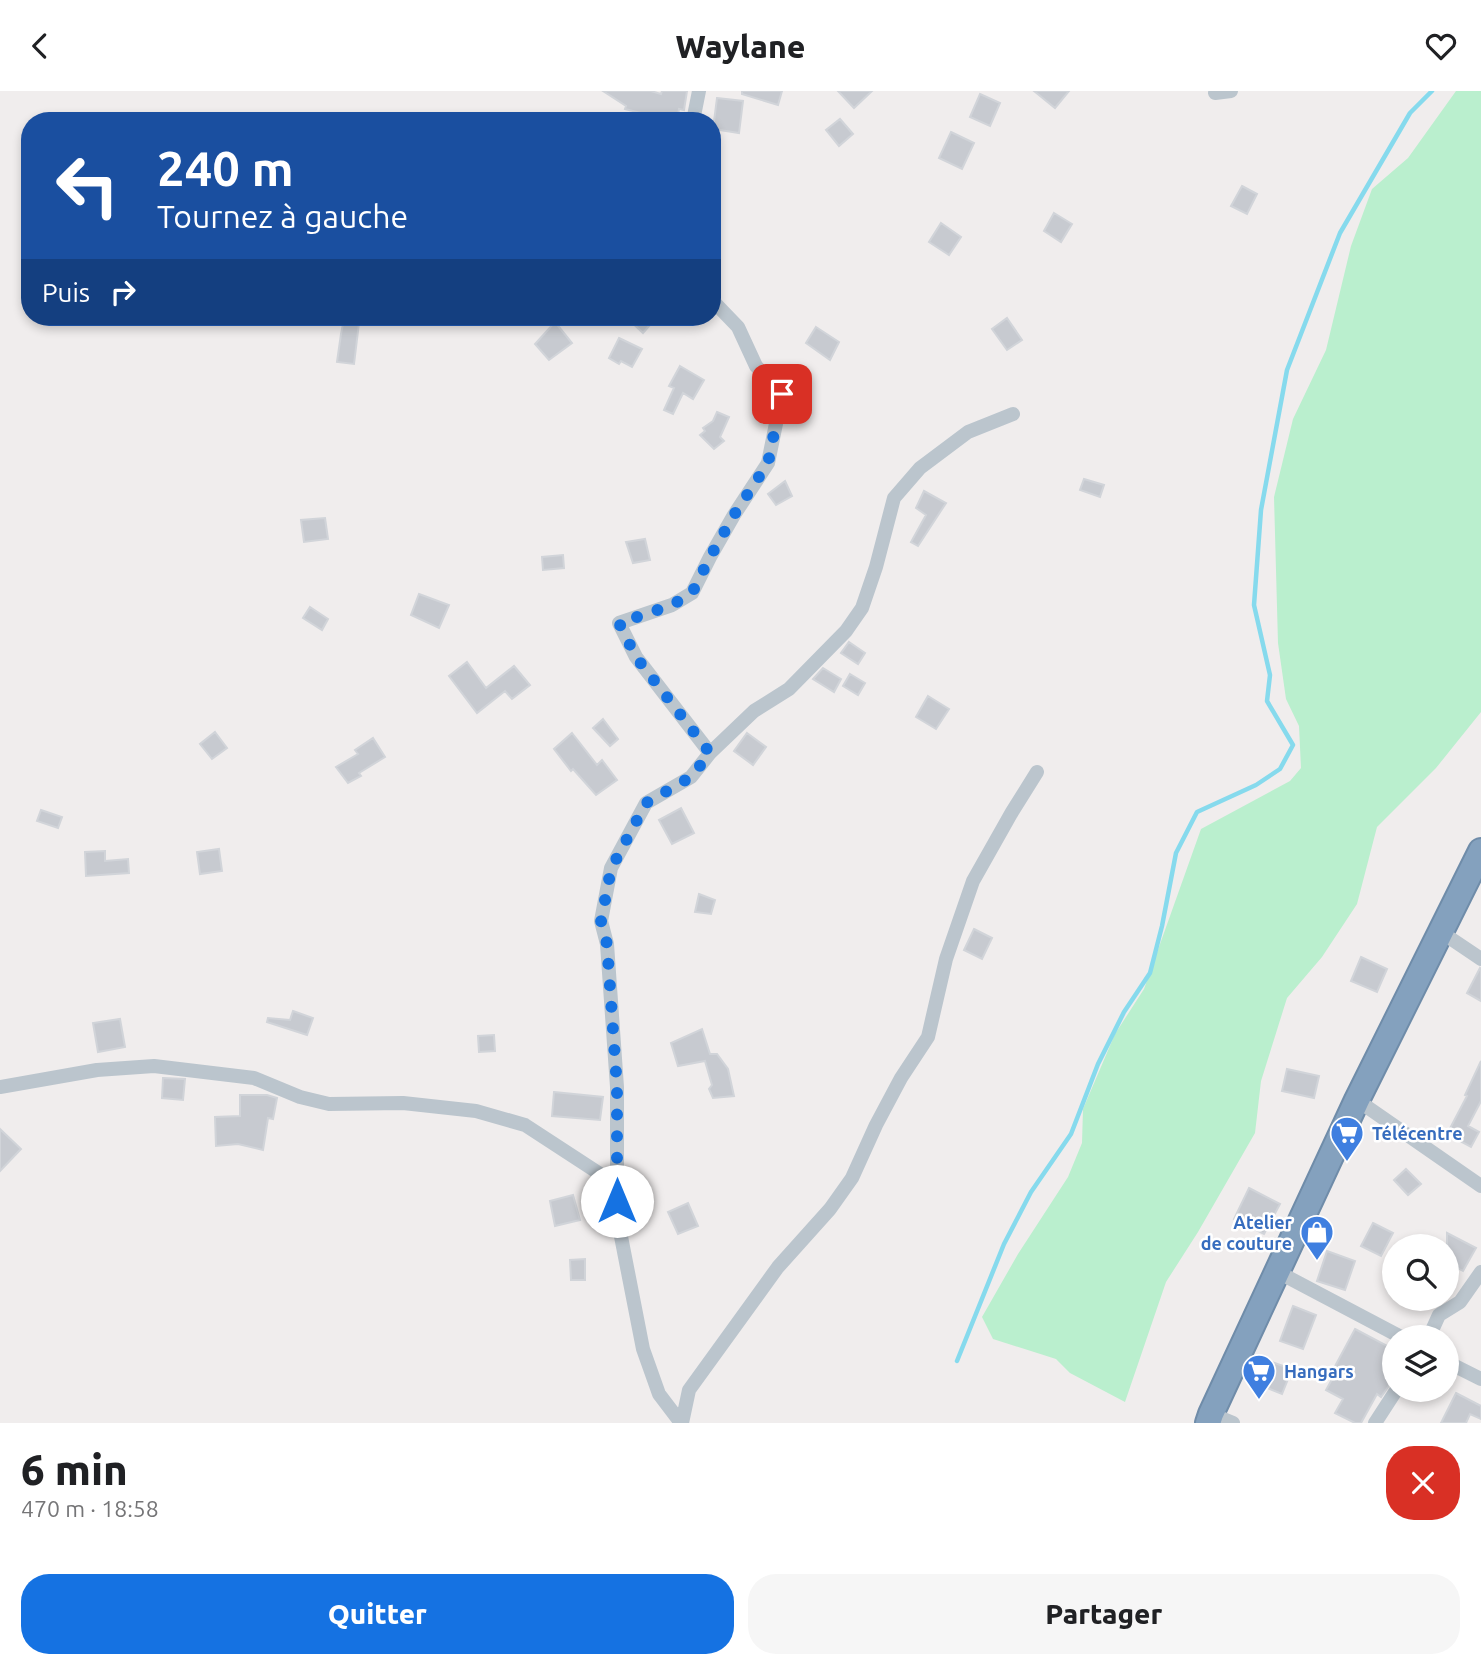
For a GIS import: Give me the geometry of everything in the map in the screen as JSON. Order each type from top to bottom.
[{"type":"highway","points":[[1217,1420],[1276,1271],[1357,1100],[1481,851]]},
{"type":"street","points":[[695,112],[699,91]]},
{"type":"street","points":[[1215,93],[1231,91]]},
{"type":"street","points":[[710,753],[636,657],[619,623],[672,605],[692,593],[734,515],[768,463],[782,394],[755,366],[738,327],[721,309]]},
{"type":"street","points":[[681,1423],[659,1394],[643,1349],[617,1216],[617,1087],[607,944],[601,921],[611,869],[646,803],[691,777],[710,753],[754,711],[789,689],[846,631],[862,608],[894,498],[920,468],[968,432],[1013,414]]},
{"type":"street","points":[[681,1423],[689,1390],[778,1266],[830,1209],[852,1178],[901,1078],[928,1037],[946,960],[974,881],[1037,772]]},
{"type":"street","points":[[1441,932],[1481,959]]},
{"type":"street","points":[[0,1087],[97,1070],[154,1066],[254,1078],[300,1097],[329,1104],[403,1103],[476,1111],[525,1125],[617,1185]]},
{"type":"street","points":[[1357,1100],[1481,1186]]},
{"type":"street","points":[[1276,1271],[1382,1327]]},
{"type":"street","points":[[1434,1325],[1439,1315],[1460,1302],[1481,1272]]},
{"type":"street","points":[[1459,1368],[1481,1380]]},
{"type":"street","points":[[1375,1423],[1389,1402]]},
{"type":"green space","points":[[1456,91],[1481,91],[1481,712],[1436,768],[1377,827],[1357,904],[1322,957],[1287,998],[1261,1081],[1255,1133],[1166,1282],[1125,1402],[1070,1373],[1056,1359],[993,1339],[982,1317],[1018,1254],[1068,1177],[1082,1143],[1083,1109],[1115,1034],[1144,989],[1201,829],[1290,781],[1301,768],[1299,726],[1286,699],[1278,643],[1274,497],[1293,419],[1326,350],[1351,246],[1372,189],[1408,158]]},
{"type":"building","points":[[603,91],[651,91],[661,94],[662,91],[687,91],[684,110],[679,109],[678,112],[637,112],[625,109],[626,106]]},
{"type":"building","points":[[742,91],[782,91],[778,105],[742,94]]},
{"type":"building","points":[[838,91],[872,91],[854,108]]},
{"type":"building","points":[[1034,91],[1069,91],[1055,108]]},
{"type":"building","points":[[980,94],[1000,103],[990,126],[970,117]]},
{"type":"building","points":[[717,98],[743,101],[739,133],[721,130],[721,112],[715,112]]},
{"type":"building","points":[[840,119],[853,134],[839,146],[826,130]]},
{"type":"building","points":[[951,132],[974,143],[962,169],[939,158]]},
{"type":"building","points":[[1242,186],[1257,194],[1247,214],[1231,206]]},
{"type":"building","points":[[1054,213],[1072,224],[1061,242],[1044,231]]},
{"type":"building","points":[[941,223],[961,237],[949,255],[929,242]]},
{"type":"building","points":[[1007,318],[1022,340],[1007,350],[992,329]]},
{"type":"building","points":[[343,326],[359,326],[354,364],[337,362]]},
{"type":"building","points":[[551,326],[558,326],[572,343],[549,360],[535,344]]},
{"type":"building","points":[[636,326],[649,326],[643,333]]},
{"type":"building","points":[[816,327],[839,342],[830,360],[806,343]]},
{"type":"building","points":[[619,338],[642,349],[632,367],[609,358]]},
{"type":"building","points":[[680,366],[704,380],[693,399],[683,393],[673,414],[664,410],[674,388],[669,386]]},
{"type":"building","points":[[717,412],[729,417],[720,437],[724,441],[714,449],[700,435],[705,431],[703,428],[713,421]]},
{"type":"building","points":[[1084,479],[1104,485],[1100,497],[1080,490]]},
{"type":"building","points":[[785,481],[792,496],[776,505],[768,494]]},
{"type":"building","points":[[924,491],[946,503],[918,546],[911,542],[926,515],[916,508]]},
{"type":"building","points":[[325,518],[328,539],[304,542],[301,520]]},
{"type":"building","points":[[645,539],[650,560],[633,563],[626,542]]},
{"type":"building","points":[[563,555],[564,568],[543,570],[542,557]]},
{"type":"building","points":[[419,594],[449,605],[439,628],[411,615]]},
{"type":"building","points":[[310,607],[328,619],[322,630],[303,618]]},
{"type":"building","points":[[849,642],[865,653],[858,664],[841,653]]},
{"type":"building","points":[[467,662],[486,688],[514,666],[530,685],[512,699],[505,691],[477,713],[449,676]]},
{"type":"building","points":[[823,668],[841,679],[834,692],[813,679]]},
{"type":"building","points":[[850,674],[865,683],[858,695],[843,686]]},
{"type":"building","points":[[928,696],[949,709],[936,729],[916,717]]},
{"type":"building","points":[[603,719],[618,739],[610,746],[593,728]]},
{"type":"building","points":[[215,732],[227,748],[212,759],[200,744]]},
{"type":"building","points":[[572,733],[597,765],[602,760],[617,780],[596,795],[573,769],[571,771],[554,749]]},
{"type":"building","points":[[747,733],[766,747],[753,765],[734,751]]},
{"type":"building","points":[[373,738],[385,757],[348,783],[336,767],[358,754],[355,750]]},
{"type":"building","points":[[681,808],[694,833],[672,844],[659,820]]},
{"type":"building","points":[[41,810],[62,817],[58,828],[37,821]]},
{"type":"building","points":[[219,849],[222,871],[200,874],[197,852]]},
{"type":"building","points":[[105,851],[105,861],[128,859],[129,873],[86,876],[85,852]]},
{"type":"building","points":[[699,894],[715,900],[711,914],[695,912]]},
{"type":"building","points":[[974,929],[992,938],[982,959],[964,950]]},
{"type":"building","points":[[1361,957],[1387,969],[1377,992],[1351,981]]},
{"type":"building","points":[[1481,969],[1481,1001],[1467,993]]},
{"type":"building","points":[[293,1011],[313,1018],[307,1035],[267,1022],[268,1018],[290,1020]]},
{"type":"building","points":[[120,1019],[125,1047],[98,1052],[93,1023]]},
{"type":"building","points":[[702,1029],[710,1054],[717,1054],[728,1069],[734,1096],[713,1098],[705,1061],[678,1066],[671,1043]]},
{"type":"building","points":[[494,1035],[495,1051],[479,1052],[478,1036]]},
{"type":"building","points":[[1481,1061],[1481,1101],[1468,1126],[1479,1132],[1471,1147],[1447,1134]]},
{"type":"building","points":[[1287,1069],[1319,1076],[1314,1098],[1282,1091]]},
{"type":"building","points":[[163,1078],[185,1079],[183,1100],[162,1098]]},
{"type":"building","points":[[554,1092],[603,1097],[600,1120],[552,1116]]},
{"type":"building","points":[[240,1095],[267,1095],[277,1098],[273,1119],[268,1118],[263,1150],[238,1144],[216,1146],[215,1117],[240,1116]]},
{"type":"building","points":[[0,1129],[21,1149],[0,1171]]},
{"type":"building","points":[[1406,1169],[1421,1184],[1408,1195],[1394,1180]]},
{"type":"building","points":[[1249,1188],[1280,1204],[1264,1234],[1234,1219]]},
{"type":"building","points":[[573,1195],[580,1220],[555,1226],[550,1201]]},
{"type":"building","points":[[688,1203],[698,1226],[678,1234],[668,1212]]},
{"type":"building","points":[[1373,1223],[1393,1233],[1382,1234],[1381,1256],[1361,1246]]},
{"type":"building","points":[[1459,1239],[1476,1248],[1463,1271],[1459,1269]]},
{"type":"building","points":[[1327,1251],[1355,1261],[1345,1290],[1317,1281]]},
{"type":"building","points":[[585,1259],[585,1280],[571,1280],[570,1260]]},
{"type":"building","points":[[1293,1306],[1316,1315],[1303,1349],[1280,1341]]},
{"type":"building","points":[[1355,1329],[1382,1343],[1382,1396],[1377,1394],[1361,1423],[1355,1423],[1335,1413],[1343,1399],[1326,1390],[1336,1372],[1333,1370]]},
{"type":"building","points":[[1269,1361],[1292,1369],[1282,1394],[1260,1385]]},
{"type":"building","points":[[1459,1395],[1481,1406],[1481,1419],[1470,1414],[1466,1423],[1441,1423],[1452,1402],[1459,1402]]},
{"type":"waterway","points":[[957,1361],[1004,1244],[1031,1192],[1071,1134],[1098,1064],[1124,1012],[1150,973],[1176,853],[1197,812],[1256,785],[1280,769],[1293,745],[1267,701],[1270,675],[1254,605],[1261,510],[1287,370],[1340,233],[1410,113],[1432,91]]},
{"type":"place","name":"Télécentre","points":[[1347,1163]]},
{"type":"place","name":"Atelier de couture","points":[[1317,1262]]},
{"type":"place","name":"Hangars","points":[[1259,1401]]},
{"type":"route","points":[[617,1201],[617,1087],[607,944],[601,921],[611,869],[646,803],[691,777],[710,753],[636,657],[619,623],[672,605],[692,593],[734,515],[768,463],[782,394]]}]
